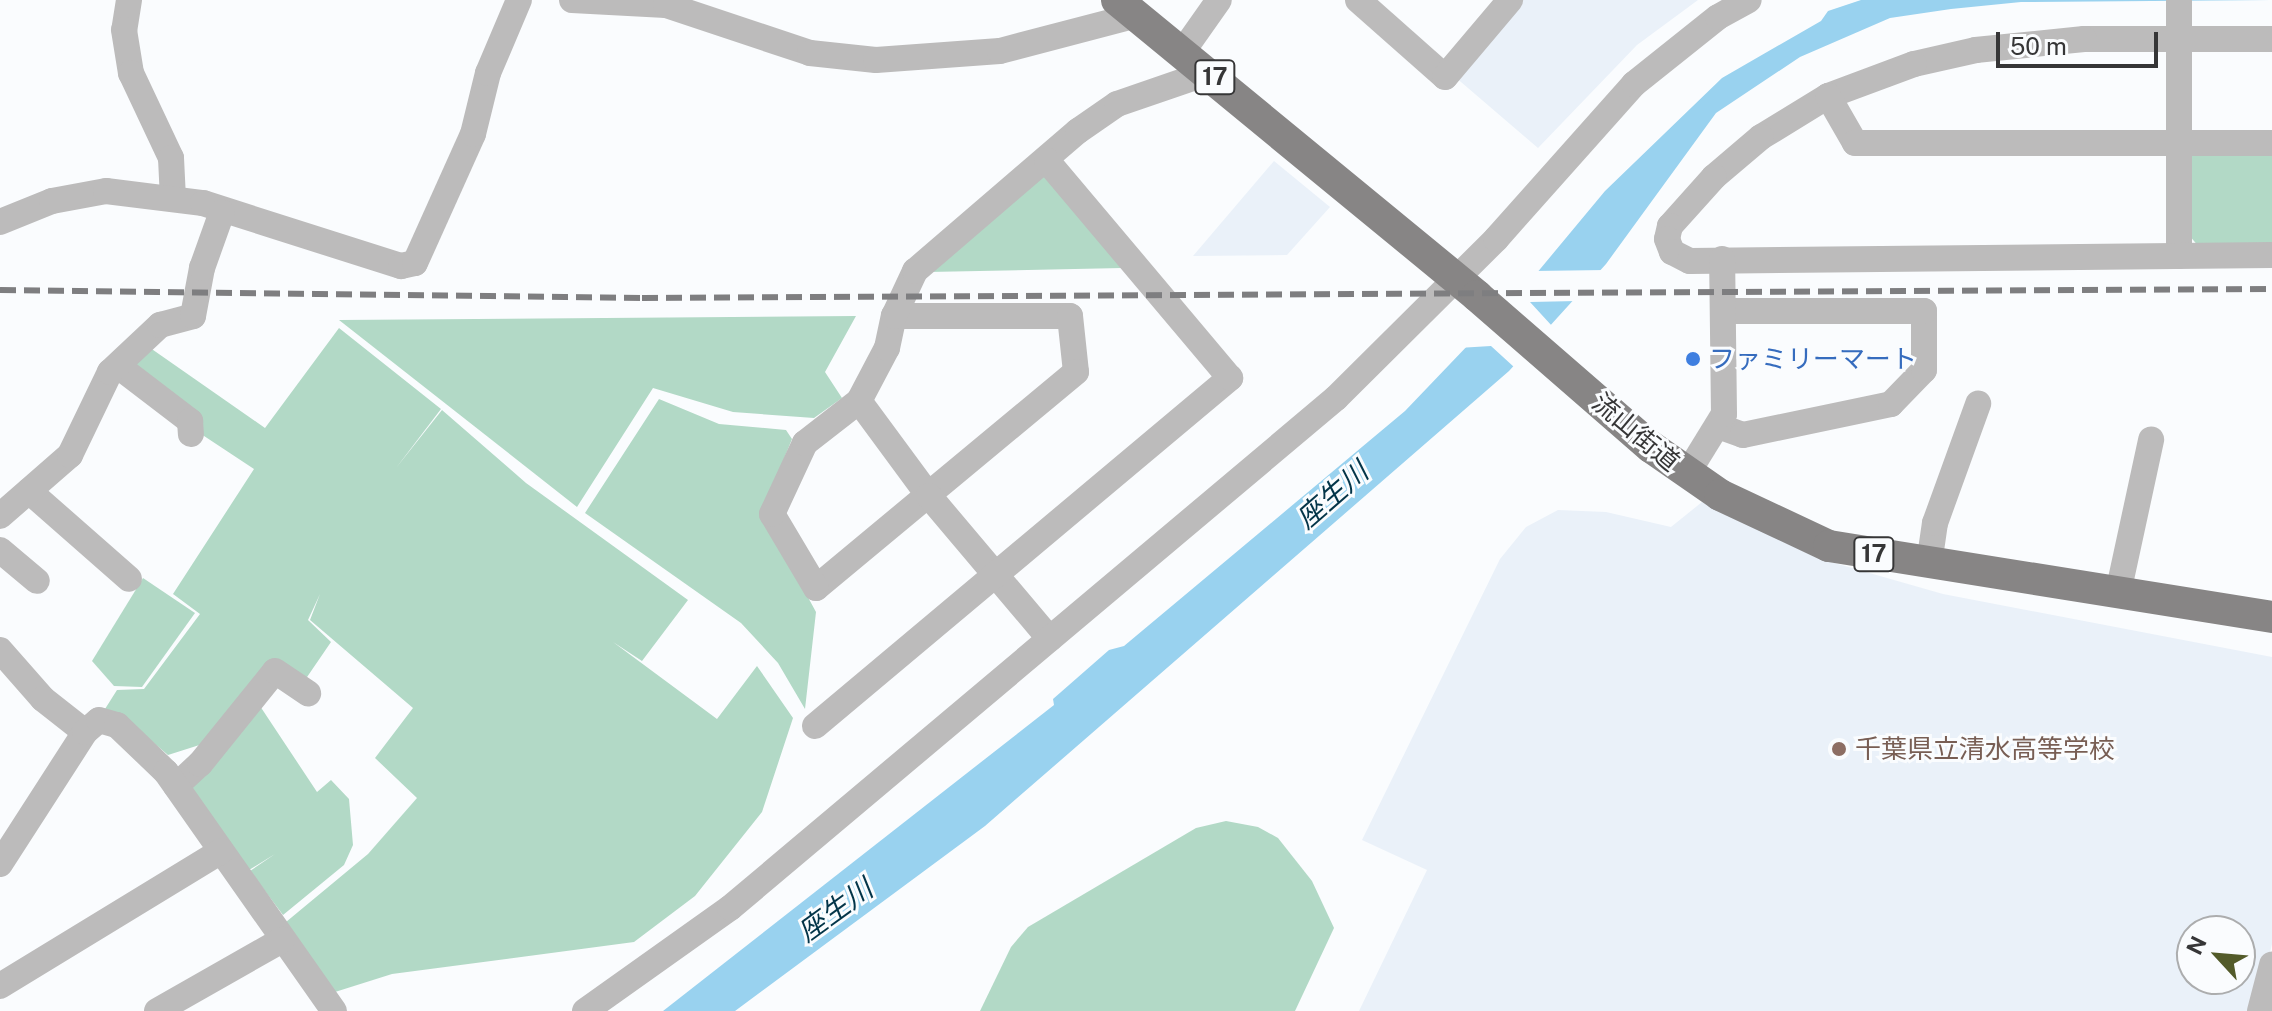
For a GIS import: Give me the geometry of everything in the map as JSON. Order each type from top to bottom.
[{"type":"main road","name":"流山街道","points":[[1127,7],[1210,72],[1687,474],[1817,542],[1929,564],[2272,617]]},
{"type":"street","points":[[129,0],[124,30],[131,73],[171,158],[173,199]]},
{"type":"street","points":[[0,222],[52,201],[106,191],[173,199],[401,266],[415,263],[473,134],[488,73],[519,0]]},
{"type":"street","points":[[572,0],[666,5],[810,53],[876,60],[1000,51],[1127,7]]},
{"type":"street","points":[[1183,51],[1219,0]]},
{"type":"street","points":[[1359,0],[1445,77],[1510,0]]},
{"type":"street","points":[[585,1011],[730,908],[1467,288],[1634,84],[1718,17],[1749,0]]},
{"type":"street","points":[[2178,20],[2179,256]]},
{"type":"street","points":[[2272,39],[2178,20],[2084,39],[1976,50],[1914,64],[1828,96],[1761,137],[1714,177],[1670,226],[1672,252],[1690,261],[2272,255]]},
{"type":"street","points":[[894,316],[1070,316],[1076,372],[816,588],[772,514],[805,443],[859,401],[887,348],[894,316],[915,271],[1117,104],[1210,72]]},
{"type":"street","points":[[1828,96],[1855,143],[2272,143]]},
{"type":"street","points":[[815,726],[998,576],[1230,378],[1047,161]]},
{"type":"street","points":[[0,516],[70,455],[118,366],[160,325],[193,316],[202,268],[222,212]]},
{"type":"street","points":[[1687,474],[1721,427],[1722,259]]},
{"type":"street","points":[[1721,427],[1743,435],[1891,404],[1924,370],[1924,311],[1724,311]]},
{"type":"street","points":[[118,366],[190,421],[191,434]]},
{"type":"street","points":[[859,401],[929,496],[1050,639]]},
{"type":"street","points":[[1929,564],[1935,523],[1978,404]]},
{"type":"street","points":[[2118,593],[2151,440]]},
{"type":"street","points":[[29,491],[129,579]]},
{"type":"street","points":[[0,550],[37,581]]},
{"type":"street","points":[[0,650],[43,699],[85,732]]},
{"type":"street","points":[[176,786],[200,764],[275,671],[308,693]]},
{"type":"street","points":[[0,864],[85,732],[99,720],[117,725],[176,786],[334,1011]]},
{"type":"street","points":[[0,986],[221,851]]},
{"type":"street","points":[[157,1011],[282,940]]},
{"type":"street","points":[[2260,1011],[2272,965]]},
{"type":"shaded area","points":[[1519,0],[1698,0],[1637,45],[1538,148],[1454,76]]},
{"type":"shaded area","points":[[1274,161],[1330,207],[1287,255],[1193,256]]},
{"type":"shaded area","name":"千葉県立清水高等学校","points":[[1702,502],[1817,558],[1943,594],[2272,657],[2272,944],[2256,1011],[1359,1011],[1427,870],[1362,840],[1500,559],[1526,527],[1558,510],[1606,512],[1671,527]]},
{"type":"green space","points":[[2195,150],[2272,150],[2272,247],[2199,247],[2189,235],[2188,157]]},
{"type":"green space","points":[[1044,173],[1122,268],[928,272]]},
{"type":"green space","points":[[856,316],[825,372],[842,398],[814,418],[733,412],[653,388],[577,507],[339,320]]},
{"type":"green space","points":[[339,328],[441,409],[396,468],[442,410],[526,483],[688,600],[642,661],[613,642],[717,719],[757,666],[793,718],[762,812],[695,896],[634,942],[392,974],[335,992],[286,922],[368,854],[417,798],[375,758],[413,708],[310,620],[320,594],[308,620],[331,642],[305,680],[287,665],[212,741],[168,755],[121,715],[105,709],[117,690],[144,689],[200,614],[173,594],[254,469],[198,432],[131,360],[146,345],[265,428]]},
{"type":"green space","points":[[659,399],[719,424],[786,430],[792,439],[762,513],[816,612],[805,709],[778,663],[741,623],[585,513]]},
{"type":"green space","points":[[143,578],[195,613],[142,687],[114,686],[92,661]]},
{"type":"green space","points":[[258,703],[317,792],[331,780],[349,799],[353,845],[344,865],[283,915],[250,871],[275,854],[249,870],[187,785]]},
{"type":"green space","points":[[1226,821],[1258,827],[1278,838],[1312,881],[1334,928],[1295,1011],[980,1011],[1011,947],[1028,927],[1196,828]]},
{"type":"water","name":"座生川","points":[[1861,0],[2272,0],[2021,2],[1951,9],[1890,18],[1800,57],[1716,113],[1606,264],[1509,371],[985,826],[735,1011],[663,1011],[1054,705],[1053,699],[1109,650],[1124,646],[1405,411],[1536,274],[1605,191],[1722,78],[1821,21],[1828,11]]},
{"type":"pier","points":[[1606,270],[1577,301],[1530,302],[1552,326],[1514,367],[1491,346],[1458,348],[1533,271]]},
{"type":"railway","points":[[0,290],[642,298],[2272,289]]},
{"type":"place","name":"ファミリーマート","points":[[1693,359]]},
{"type":"place","name":"千葉県立清水高等学校","points":[[1839,749]]}]
